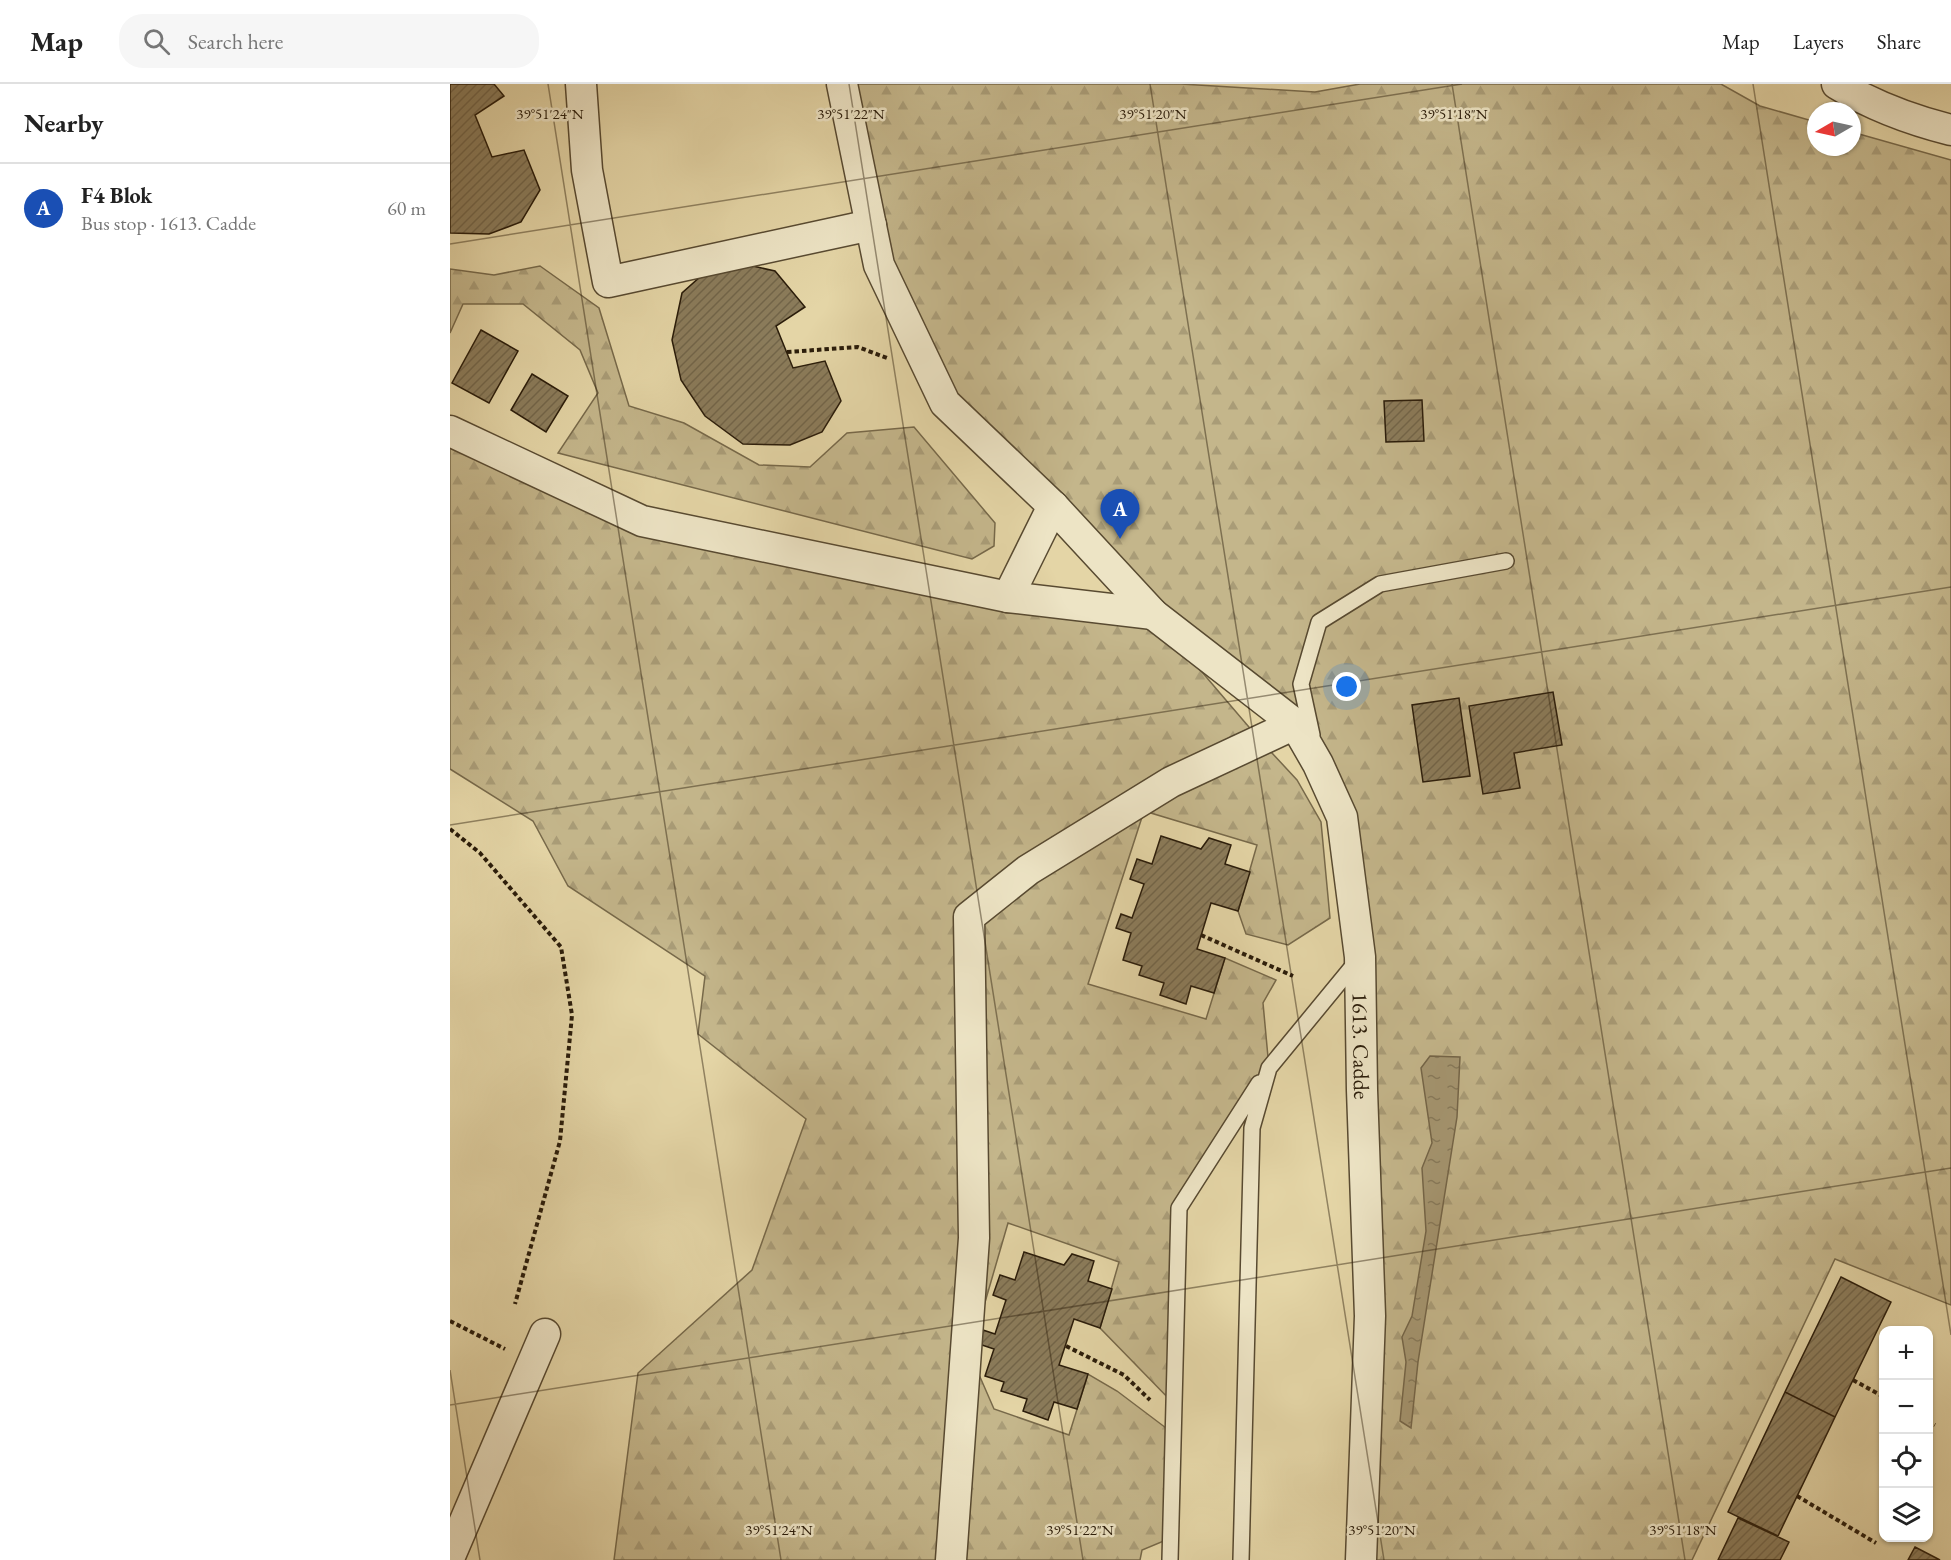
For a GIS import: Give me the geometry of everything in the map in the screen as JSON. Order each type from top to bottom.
[{"type":"street","points":[[581,84],[587,170],[608,282],[871,225]]},
{"type":"street","name":"1613. Cadde","points":[[842,84],[879,265],[945,403],[1053,506],[1153,614],[1295,724],[1318,764],[1342,818],[1360,957],[1370,1316],[1361,1560]]},
{"type":"street","points":[[1838,84],[1864,101],[1920,122],[1951,130]]},
{"type":"street","points":[[450,431],[642,521],[1008,597],[1153,614]]},
{"type":"street","points":[[1008,597],[1053,506]]},
{"type":"street","points":[[951,1560],[974,1238],[969,917],[1028,870],[1171,782],[1295,724]]},
{"type":"street","points":[[450,1556],[545,1334]]},
{"type":"lane","points":[[1318,764],[1301,684],[1319,622],[1380,584],[1506,561]]},
{"type":"lane","points":[[1170,1560],[1179,1208],[1269,1068],[1360,957]]},
{"type":"lane","points":[[1241,1560],[1252,1128],[1269,1068]]},
{"type":"path","points":[[787,352],[858,347],[931,373]]},
{"type":"path","points":[[450,829],[480,853],[561,946],[572,1015],[560,1141],[515,1304]]},
{"type":"path","points":[[1201,935],[1293,976]]},
{"type":"path","points":[[450,1321],[533,1363]]},
{"type":"path","points":[[1066,1346],[1124,1375],[1174,1423]]},
{"type":"path","points":[[1853,1380],[1879,1394]]},
{"type":"path","points":[[1797,1496],[1876,1543]]},
{"type":"green space","points":[[843,84],[1181,84],[1315,92],[1360,84],[1721,84],[1760,106],[1807,119],[1807,156],[1861,156],[1861,135],[1951,160],[1951,1305],[1835,1259],[1692,1560],[1362,1560],[1342,818],[1295,724],[1155,617],[1297,780],[1321,822],[1330,918],[1288,945],[1246,934],[1238,911],[1257,845],[1144,811],[1088,984],[1206,1019],[1225,958],[1276,980],[1263,1003],[1269,1068],[1179,1208],[1174,1404],[1100,1328],[1119,1262],[1008,1223],[970,1354],[994,1409],[1069,1435],[1088,1374],[1117,1391],[1174,1434],[1171,1538],[1142,1550],[1140,1560],[614,1560],[638,1373],[752,1270],[806,1119],[698,1034],[705,976],[568,886],[533,821],[450,769],[450,431],[641,520],[1152,614],[945,403],[879,265]]},
{"type":"green space","points":[[540,266],[599,308],[629,406],[684,423],[759,465],[810,467],[847,433],[914,427],[995,523],[994,546],[972,559],[558,453],[598,393],[580,350],[523,304],[463,304],[450,333],[450,269],[494,275]]},
{"type":"water","points":[[1430,1056],[1460,1057],[1457,1117],[1418,1362],[1411,1428],[1400,1421],[1406,1362],[1402,1337],[1412,1316],[1426,1231],[1422,1168],[1432,1143],[1421,1068]]},
{"type":"building","points":[[450,84],[494,84],[504,96],[475,115],[492,157],[524,150],[540,190],[521,222],[489,234],[450,233]]},
{"type":"building","points":[[739,263],[775,271],[805,307],[776,326],[793,368],[825,361],[841,401],[822,432],[790,445],[743,444],[705,416],[681,380],[672,340],[682,293],[709,269]]},
{"type":"building","points":[[481,330],[518,351],[489,403],[452,383]]},
{"type":"building","points":[[532,374],[568,396],[546,432],[511,410]]},
{"type":"building","points":[[1422,400],[1424,441],[1386,442],[1384,401]]},
{"type":"building","points":[[1553,692],[1562,745],[1514,753],[1520,788],[1483,794],[1469,706]]},
{"type":"building","points":[[1459,698],[1470,776],[1423,782],[1412,705]]},
{"type":"building","points":[[1161,836],[1201,849],[1209,838],[1231,845],[1225,864],[1250,872],[1238,911],[1211,903],[1197,949],[1225,958],[1214,993],[1191,986],[1186,1004],[1160,995],[1164,983],[1139,975],[1142,966],[1123,960],[1131,933],[1116,928],[1121,914],[1132,918],[1144,884],[1130,879],[1137,859],[1152,864]]},
{"type":"building","points":[[1024,1252],[1064,1265],[1072,1254],[1094,1261],[1088,1281],[1112,1289],[1100,1328],[1074,1319],[1059,1365],[1088,1374],[1077,1409],[1054,1402],[1048,1420],[1023,1411],[1027,1399],[1001,1391],[1004,1382],[985,1376],[994,1349],[979,1344],[983,1330],[995,1334],[1006,1300],[993,1295],[1000,1275],[1015,1280]]},
{"type":"building","points":[[1841,1277],[1891,1302],[1835,1417],[1785,1392]]},
{"type":"building","points":[[1785,1392],[1835,1417],[1778,1536],[1728,1512]]},
{"type":"building","points":[[1738,1518],[1789,1542],[1780,1560],[1718,1560]]},
{"type":"building","points":[[1915,1547],[1940,1560],[1908,1560]]},
{"type":"place","name":"F4 Blok","points":[[1120,539]]}]
